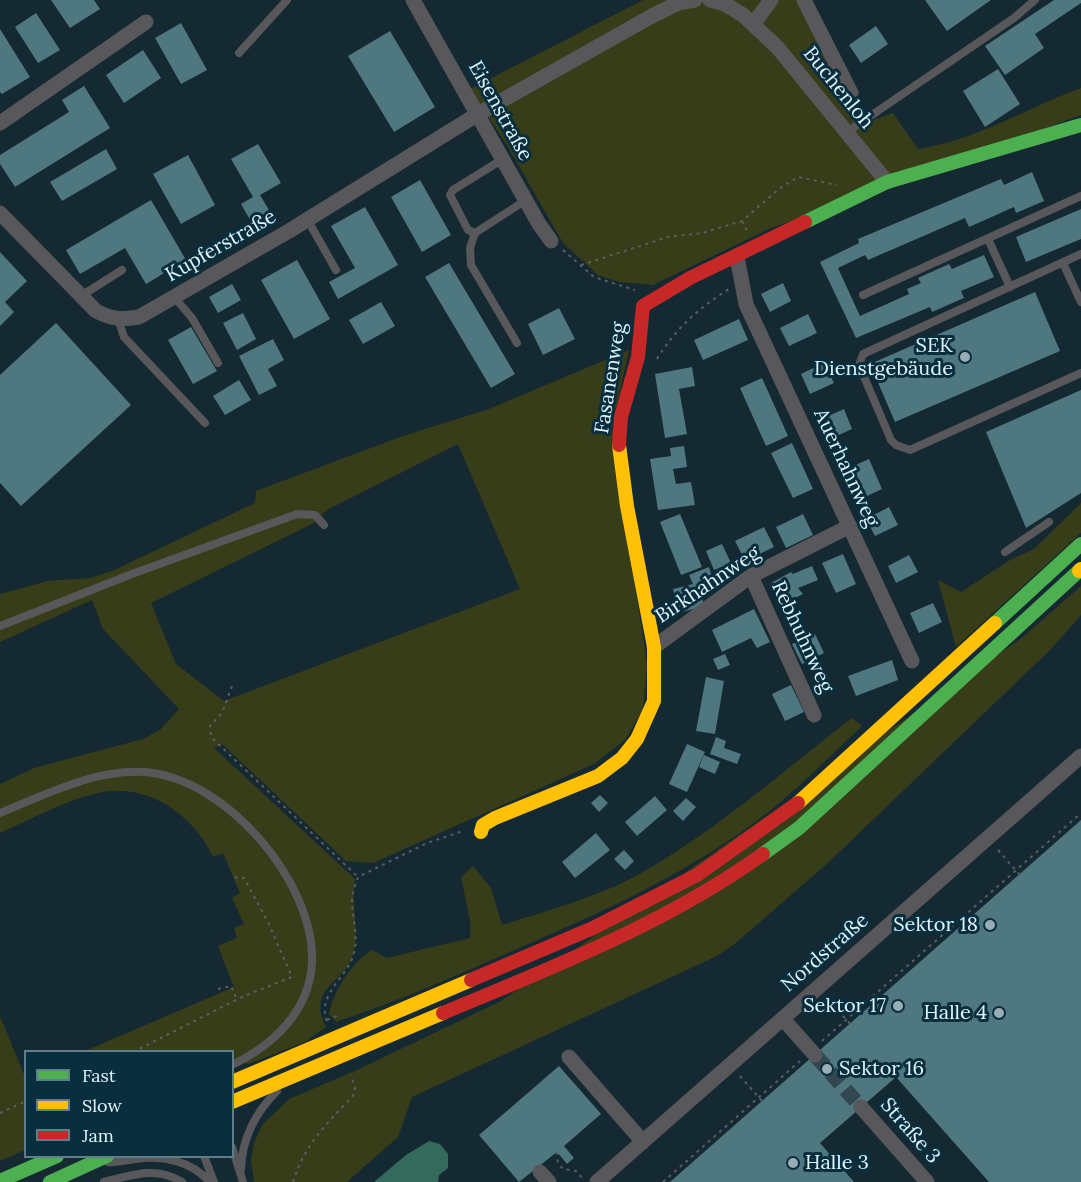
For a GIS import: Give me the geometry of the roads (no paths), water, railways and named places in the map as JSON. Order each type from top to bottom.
[{"type":"main road","points":[[737,257],[887,182],[1081,125]]},
{"type":"main road","name":"Fasanenweg","points":[[482,829],[598,776],[622,758],[638,739],[654,701],[657,676],[654,647],[625,497],[619,448],[621,417],[639,348],[640,315],[643,306],[655,296],[737,257]]},
{"type":"main road","points":[[234,1081],[593,928],[698,875],[793,808],[1081,544]]},
{"type":"main road","points":[[234,1101],[568,961],[689,903],[722,883],[799,828],[1080,570]]},
{"type":"main road","points":[[0,1180],[52,1158]]},
{"type":"main road","points":[[50,1182],[102,1159]]},
{"type":"street","name":"Eisenstraße","points":[[413,0],[551,241]]},
{"type":"street","points":[[478,114],[650,17],[678,3],[695,0]]},
{"type":"street","name":"Buchenloh","points":[[710,0],[735,9],[754,23],[778,48],[887,182]]},
{"type":"street","points":[[754,23],[771,0]]},
{"type":"street","name":"Buchenloh","points":[[804,0],[851,93]]},
{"type":"street","points":[[0,123],[146,22]]},
{"type":"street","name":"Kupferstraße","points":[[118,319],[139,317],[307,219],[478,114]]},
{"type":"street","points":[[0,213],[96,311],[118,319]]},
{"type":"street","name":"Auerhahnweg","points":[[737,257],[746,304],[912,661]]},
{"type":"street","name":"Birkhahnweg","points":[[654,647],[751,576],[850,526]]},
{"type":"street","name":"Rebhuhnweg","points":[[751,576],[814,715]]},
{"type":"street","name":"Nordstraße","points":[[597,1182],[1081,756]]},
{"type":"street","points":[[783,1019],[813,1053]]},
{"type":"street","points":[[569,1057],[643,1142]]},
{"type":"street","name":"Straße 3","points":[[861,1107],[927,1182]]},
{"type":"lane","points":[[238,53],[287,0]]},
{"type":"lane","points":[[847,132],[1014,18],[1035,0]]},
{"type":"lane","points":[[475,233],[468,230],[450,195],[453,190],[503,159]]},
{"type":"lane","points":[[863,295],[1081,196]]},
{"type":"lane","points":[[517,343],[471,265],[470,248],[475,233],[526,200]]},
{"type":"lane","points":[[307,219],[336,270]]},
{"type":"lane","points":[[988,239],[1010,286]]},
{"type":"lane","points":[[1081,254],[863,354],[859,365],[891,440],[903,448],[916,448],[1081,373]]},
{"type":"lane","points":[[1063,263],[1081,302]]},
{"type":"lane","points":[[81,296],[122,270]]},
{"type":"lane","points":[[174,297],[192,318],[218,363]]},
{"type":"lane","points":[[118,319],[124,337],[205,423]]},
{"type":"lane","points":[[0,626],[132,574],[291,516],[306,513],[320,517],[324,525]]},
{"type":"lane","points":[[1005,552],[1049,522]]},
{"type":"lane","points":[[0,813],[85,780],[124,772],[144,772],[181,780],[203,790],[250,829],[285,876],[298,900],[308,926],[312,964],[305,996],[290,1022],[263,1048],[234,1064]]},
{"type":"lane","points":[[241,1169],[245,1140],[254,1120],[276,1092],[297,1075]]},
{"type":"lane","points":[[234,1152],[241,1169],[243,1182]]},
{"type":"lane","points":[[102,1159],[112,1163],[144,1158],[171,1159],[199,1172],[212,1182]]},
{"type":"lane","points":[[205,1158],[212,1182]]},
{"type":"lane","points":[[105,1182],[147,1172],[172,1176],[182,1182]]},
{"type":"tunnel","points":[[815,1055],[861,1107]]},
{"type":"place","name":"SEK Dienstgebäude","points":[[965,357]]},
{"type":"place","name":"Sektor 18","points":[[990,925]]},
{"type":"place","name":"Sektor 17","points":[[898,1006]]},
{"type":"place","name":"Halle 4","points":[[999,1013]]},
{"type":"place","name":"Sektor 16","points":[[827,1069]]},
{"type":"place","name":"Halle 3","points":[[793,1163]]}]
